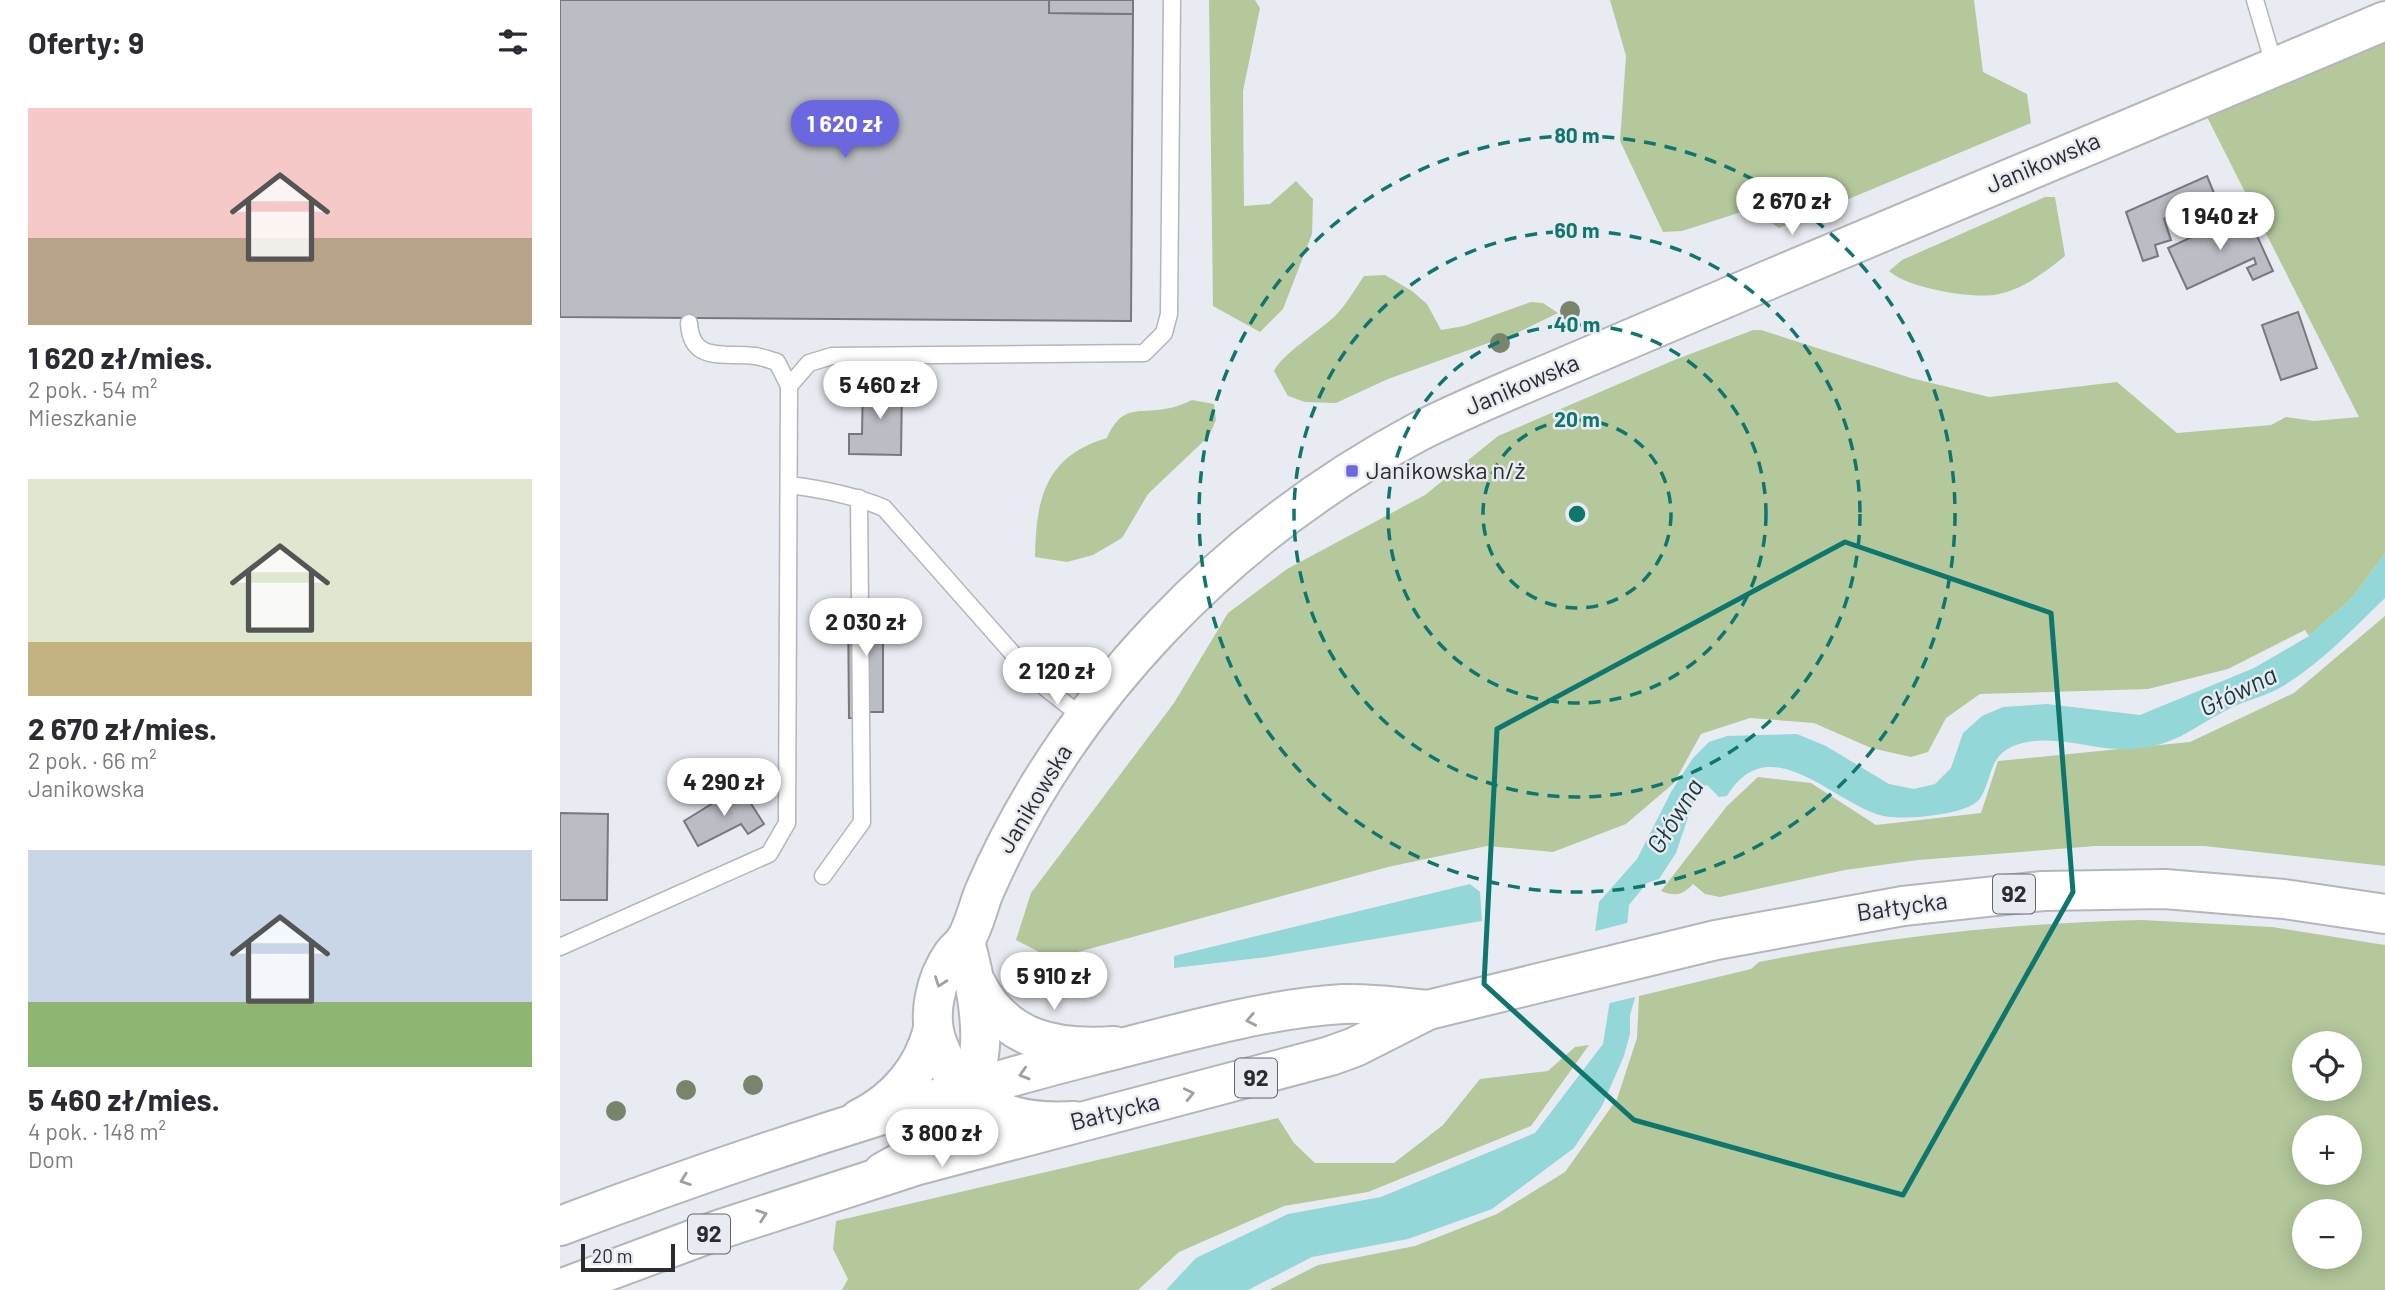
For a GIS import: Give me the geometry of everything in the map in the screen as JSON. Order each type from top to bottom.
[{"type":"main road","name":"Janikowska","points":[[859,1184],[918,1151],[941,1129],[976,1068],[980,1047],[968,957],[1005,846],[1038,787],[1085,719],[1149,640],[1251,544],[1313,496],[1420,431],[2077,148],[2385,21]]},
{"type":"main road","name":"Bałtycka","points":[[560,1289],[721,1229],[859,1184],[1075,1121],[1256,1078],[1331,1056],[1355,1047],[1428,1010],[1585,971],[1845,914],[2043,891],[2165,889],[2234,893],[2385,914]]},
{"type":"main road","name":"Janikowska","points":[[968,957],[951,957],[938,985],[933,1030],[952,1077],[990,1108],[1025,1119],[1075,1121]]},
{"type":"main road","points":[[968,957],[982,996],[997,1016],[1024,1034],[1072,1045],[1137,1045]]},
{"type":"main road","name":"Bałtycka","points":[[560,1226],[843,1127],[965,1090],[1137,1045],[1318,1007],[1366,1004],[1428,1010]]},
{"type":"main road","points":[[843,1127],[870,1114],[900,1090],[926,1055],[933,1030]]},
{"type":"lane","points":[[789,386],[809,363],[832,356],[1144,353],[1164,333],[1169,314],[1172,0]]},
{"type":"lane","points":[[2255,0],[2275,68]]},
{"type":"lane","points":[[560,947],[769,854],[787,822],[789,386],[777,362],[756,356],[723,356],[699,349],[690,338],[689,323]]},
{"type":"lane","points":[[789,485],[859,498],[884,508],[1037,681],[1085,719]]},
{"type":"lane","points":[[823,876],[862,822],[859,498]]},
{"type":"highlighted area","points":[[1845,542],[2051,613],[2073,892],[1903,1195],[1634,1120],[1484,984],[1497,729]]},
{"type":"green space","points":[[1209,0],[1255,0],[1260,8],[1243,91],[1244,206],[1270,204],[1296,181],[1313,199],[1312,234],[1283,309],[1260,332],[1213,306]]},
{"type":"green space","points":[[1610,0],[1974,0],[1983,72],[2027,94],[2031,123],[1779,228],[1751,209],[1682,231],[1663,232],[1620,141],[1626,56]]},
{"type":"green space","points":[[2385,38],[2385,554],[2352,598],[2309,636],[2305,630],[2228,669],[2148,689],[1980,694],[1946,718],[1928,752],[1911,757],[1871,748],[1814,723],[1750,718],[1701,734],[1674,783],[1626,824],[1553,852],[1487,846],[1388,867],[1078,952],[1041,953],[1016,940],[1031,893],[1174,703],[1228,613],[1287,569],[1425,495],[1498,436],[1672,361],[1753,330],[1761,330],[1911,378],[1989,397],[2117,382],[2177,433],[2271,425],[2286,417],[2314,421],[2359,417],[2206,115]]},
{"type":"green space","points":[[2045,197],[2055,197],[2065,256],[2026,284],[1999,294],[1958,294],[1910,283],[1889,271],[1902,260]]},
{"type":"green space","points":[[1385,275],[1412,291],[1427,304],[1441,330],[1464,326],[1531,302],[1543,303],[1558,313],[1519,332],[1388,379],[1336,403],[1305,402],[1288,396],[1274,371],[1278,365],[1335,316],[1364,276]]},
{"type":"green space","points":[[1192,400],[1214,404],[1216,420],[1209,436],[1148,494],[1122,538],[1093,555],[1067,562],[1035,557],[1042,499],[1057,468],[1086,446],[1107,438],[1119,419],[1126,415],[1173,407]]},
{"type":"green space","points":[[2385,616],[2385,866],[2204,846],[2096,846],[1918,860],[1845,870],[1720,897],[1705,894],[1693,884],[1678,894],[1661,891],[1727,806],[1758,777],[1811,783],[1876,825],[1981,813],[1998,761],[2190,742],[2294,693]]},
{"type":"green space","points":[[2142,920],[2272,927],[2385,945],[2385,1290],[1269,1290],[1318,1265],[1415,1246],[1497,1214],[1565,1172],[1617,1099],[1637,1038],[1639,996],[1751,969],[1759,962],[1854,945],[1997,928]]},
{"type":"green space","points":[[1589,1045],[1531,1126],[1368,1192],[1284,1206],[1179,1252],[1138,1290],[842,1290],[848,1279],[833,1249],[836,1221],[1278,1118],[1294,1143],[1315,1163],[1394,1163],[1443,1125],[1480,1079],[1548,1071],[1575,1047]]},
{"type":"water","name":"Główna","points":[[2385,554],[2385,598],[2325,655],[2278,689],[2234,707],[2171,741],[2130,749],[2046,740],[2019,744],[2009,748],[1997,759],[1981,797],[1975,803],[1953,812],[1925,816],[1890,817],[1870,812],[1807,777],[1785,769],[1764,767],[1745,775],[1727,796],[1719,797],[1707,785],[1698,788],[1676,853],[1659,879],[1647,883],[1629,905],[1627,926],[1636,994],[1630,1015],[1630,1034],[1624,1056],[1602,1106],[1574,1148],[1492,1209],[1408,1239],[1312,1257],[1248,1290],[1166,1290],[1196,1258],[1288,1214],[1381,1197],[1535,1133],[1603,1044],[1610,1000],[1595,933],[1599,902],[1637,859],[1671,792],[1693,758],[1709,742],[1727,736],[1797,734],[1826,746],[1889,784],[1914,789],[1935,784],[1951,768],[1963,733],[1982,716],[2003,707],[2047,704],[2140,715],[2254,668],[2309,636],[2352,598]]},
{"type":"water","points":[[1470,884],[1480,892],[1482,921],[1267,957],[1174,968],[1174,956]]},
{"type":"pier","points":[[1631,922],[1639,996],[1606,1004],[1592,932]]},
{"type":"building","points":[[560,0],[1049,0],[1049,13],[1133,14],[1131,321],[560,317]]},
{"type":"building","points":[[1049,0],[1133,0],[1133,14],[1049,13]]},
{"type":"building","points":[[2207,176],[2214,193],[2173,211],[2175,214],[2164,219],[2171,240],[2155,245],[2158,256],[2143,261],[2126,212]]},
{"type":"building","points":[[2246,212],[2273,271],[2253,280],[2247,268],[2256,264],[2254,258],[2187,289],[2168,248]]},
{"type":"building","points":[[2298,312],[2317,368],[2281,380],[2262,325]]},
{"type":"building","points":[[863,383],[902,384],[901,455],[849,454],[849,434],[862,434]]},
{"type":"building","points":[[883,603],[883,712],[857,712],[857,718],[849,718],[848,604]]},
{"type":"building","points":[[743,791],[764,824],[748,834],[741,824],[698,846],[684,821],[726,795],[729,799]]},
{"type":"building","points":[[560,813],[608,814],[607,900],[560,900]]},
{"type":"place","name":"Janikowska n/ż","points":[[1352,471]]}]
